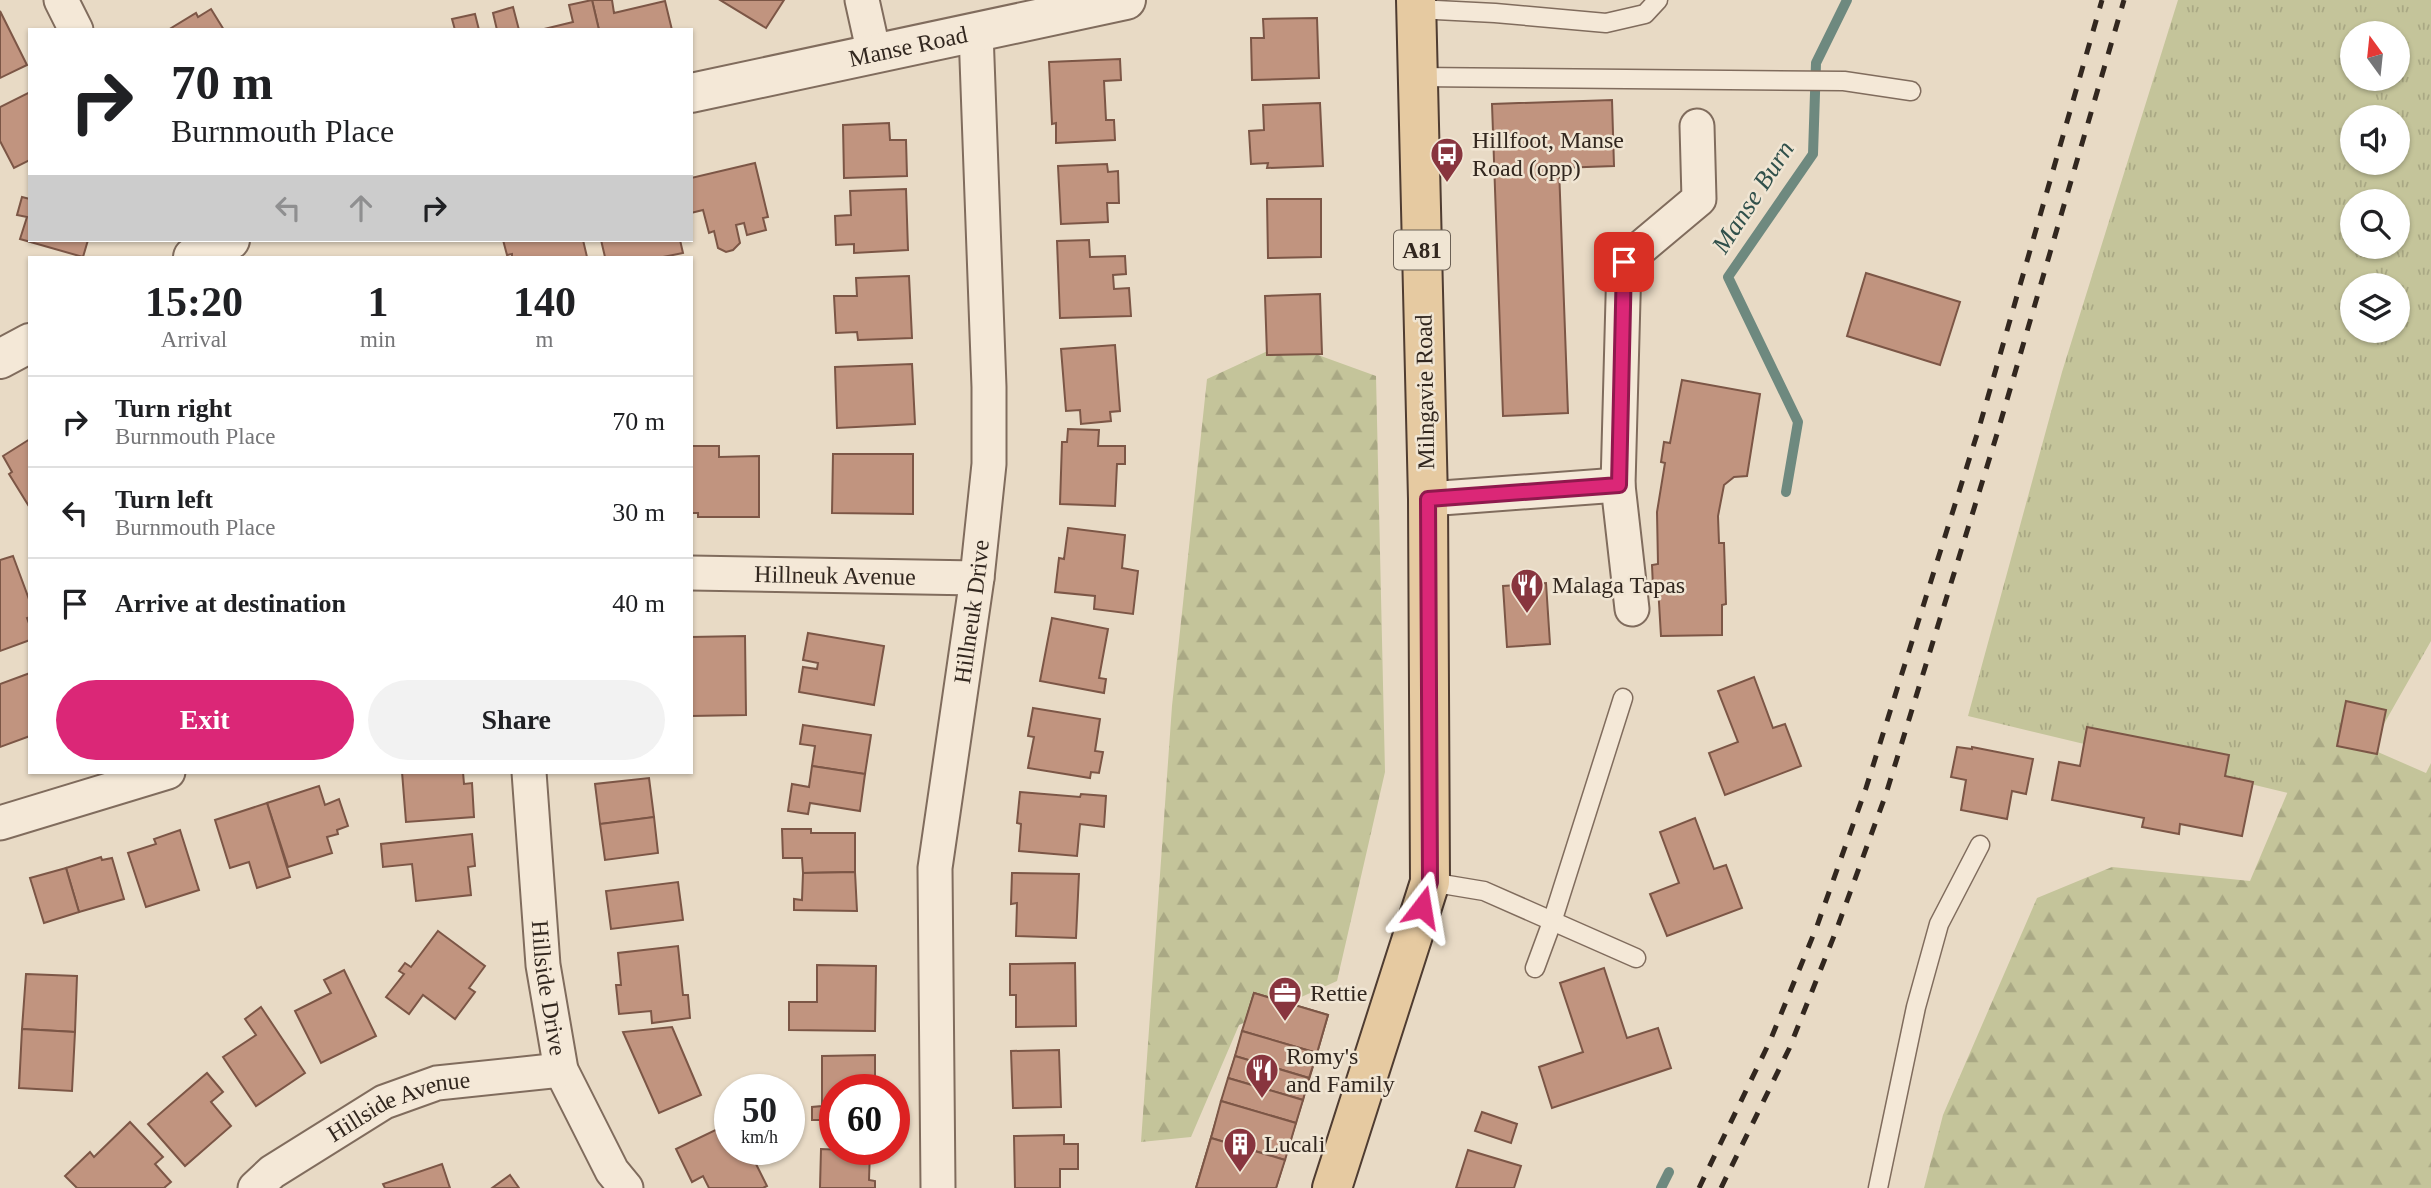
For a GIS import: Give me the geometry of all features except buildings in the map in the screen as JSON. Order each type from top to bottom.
[{"type":"main road","name":"Milngavie Road","points":[[1332,1188],[1430,882],[1428,499],[1416,5]]},
{"type":"street","points":[[61,0],[75,28]]},
{"type":"street","points":[[862,0],[874,54]]},
{"type":"street","name":"Manse Road","points":[[693,93],[1126,0]]},
{"type":"street","name":"Hillneuk Drive","points":[[938,1188],[935,868],[977,578],[989,464],[989,373],[976,32]]},
{"type":"street","points":[[1632,609],[1619,485],[1624,262],[1699,199],[1697,126]]},
{"type":"street","points":[[195,256],[226,242]]},
{"type":"street","points":[[0,359],[28,344]]},
{"type":"street","points":[[1428,499],[1619,485]]},
{"type":"street","name":"Hillneuk Avenue","points":[[693,573],[977,578]]},
{"type":"street","points":[[0,823],[161,774]]},
{"type":"street","name":"Hillside Drive","points":[[529,774],[543,965],[561,1070],[612,1171],[626,1188]]},
{"type":"street","name":"Hillside Avenue","points":[[255,1188],[272,1172],[384,1102],[437,1083],[561,1070]]},
{"type":"lane","points":[[1416,5],[1606,23],[1645,14],[1658,0]]},
{"type":"lane","points":[[1417,77],[1844,81],[1912,91]]},
{"type":"lane","points":[[1535,968],[1623,698]]},
{"type":"lane","points":[[1878,1188],[1916,1007],[1939,924],[1980,845]]},
{"type":"lane","points":[[1430,882],[1484,891],[1636,958]]},
{"type":"green space","points":[[2178,0],[2431,0],[2431,641],[2338,805],[1968,716],[2062,372]]},
{"type":"green space","points":[[1285,343],[1376,376],[1385,772],[1337,981],[1239,1025],[1191,1137],[1141,1142],[1172,706],[1207,379]]},
{"type":"green space","points":[[2316,725],[2426,773],[2431,763],[2431,1188],[1924,1188],[1943,1115],[2037,898],[2112,867],[2250,881]]},
{"type":"waterway","name":"Manse Burn","points":[[1786,492],[1798,422],[1728,277],[1813,154],[1816,63],[1847,0]]},
{"type":"waterway","name":"Manse Burn","points":[[1661,1188],[1669,1172]]},
{"type":"railway","points":[[1699,1188],[1770,1041],[1817,926],[1866,788],[1979,428],[2102,0]]},
{"type":"railway","points":[[1721,1188],[1789,1049],[1886,794],[1997,434],[2124,0]]},
{"type":"place","name":"Hillfoot, Manse Road (opp)","points":[[1447,184]]},
{"type":"place","name":"Malaga Tapas","points":[[1527,615]]},
{"type":"place","name":"Rettie","points":[[1285,1023]]},
{"type":"place","name":"Romy's and Family","points":[[1262,1100]]},
{"type":"place","name":"Lucali","points":[[1240,1174]]},
{"type":"route","points":[[1422,907],[1430,882],[1428,499],[1619,485],[1624,262]]}]
